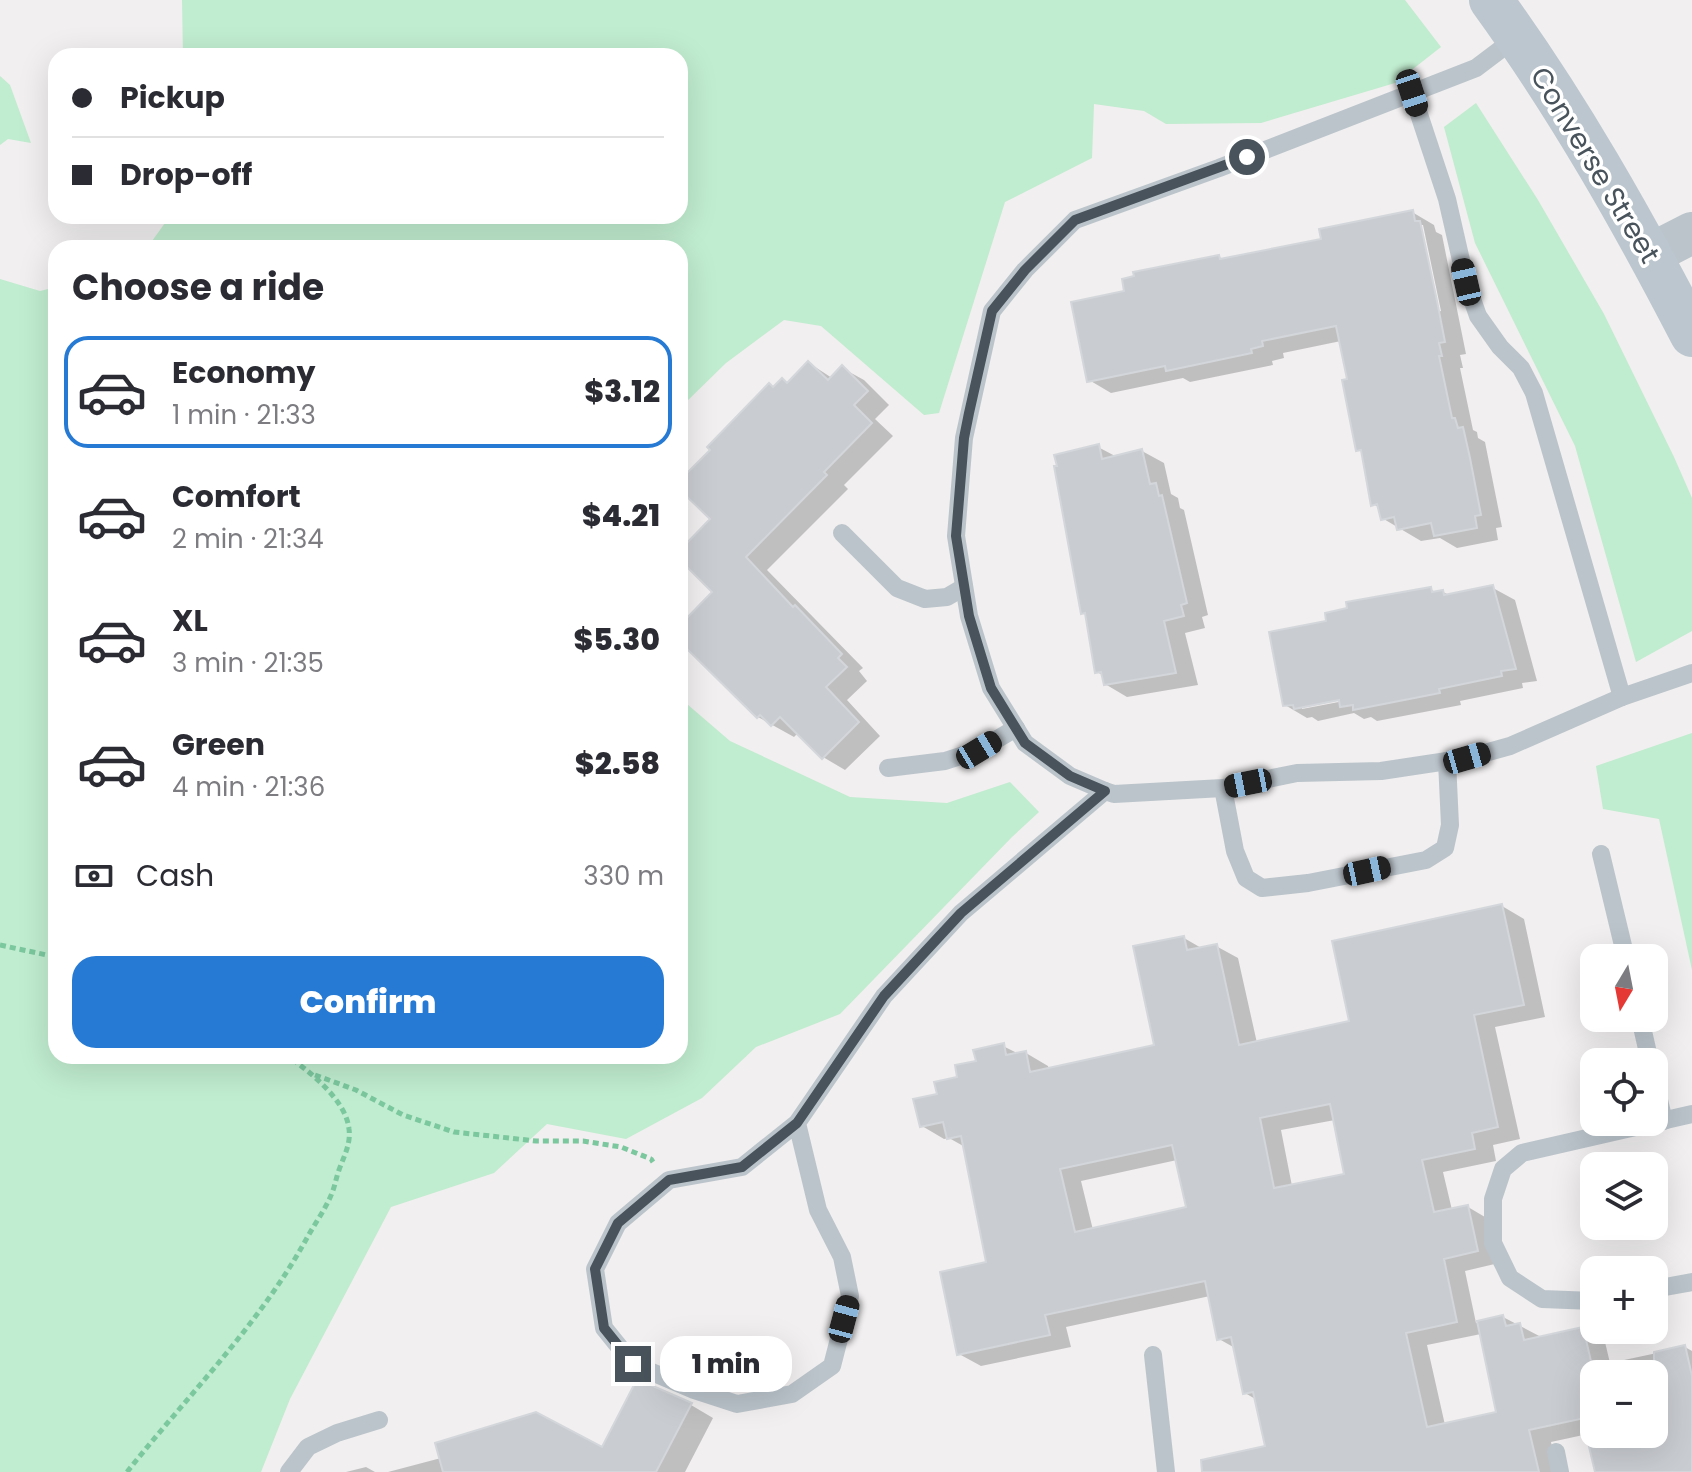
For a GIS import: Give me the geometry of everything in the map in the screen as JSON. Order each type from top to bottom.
[{"type":"main road","name":"Converse Street","points":[[1491,0],[1581,134],[1692,335]]},
{"type":"street","points":[[1649,255],[1692,233]]},
{"type":"lane","points":[[1517,37],[1476,68],[1219,168],[1075,220],[1025,270],[992,311],[964,438],[956,536],[969,616],[991,688],[1025,743],[1070,776],[1114,794],[1223,788],[1297,773],[1381,771],[1467,758],[1510,746],[1622,697],[1692,673]]},
{"type":"lane","points":[[1412,93],[1447,199],[1466,282],[1478,316],[1500,347],[1521,368],[1534,393],[1622,697]]},
{"type":"lane","points":[[842,533],[897,588],[925,599],[947,597],[964,587]]},
{"type":"lane","points":[[888,768],[945,761],[979,750],[1016,728]]},
{"type":"lane","points":[[1223,788],[1235,851],[1246,878],[1262,888],[1295,885],[1426,860],[1445,848],[1450,825],[1447,761]]},
{"type":"lane","points":[[797,1123],[818,1210],[842,1257],[850,1296],[832,1366],[792,1394],[737,1404],[633,1364],[604,1328],[595,1269],[618,1223],[669,1180],[742,1167],[797,1123],[884,996],[961,913],[1105,791]]},
{"type":"lane","points":[[1601,854],[1623,944]]},
{"type":"lane","points":[[1668,1120],[1692,1114]]},
{"type":"lane","points":[[1580,1300],[1542,1299],[1510,1278],[1493,1243],[1493,1199],[1503,1169],[1522,1153],[1597,1136]]},
{"type":"lane","points":[[1668,1286],[1692,1282]]},
{"type":"lane","points":[[1153,1355],[1166,1472]]},
{"type":"lane","points":[[289,1472],[308,1447],[337,1433],[379,1420]]},
{"type":"lane","points":[[1556,1452],[1560,1472]]},
{"type":"path","points":[[0,945],[48,955]]},
{"type":"path","points":[[127,1472],[262,1307],[301,1250],[332,1195],[349,1144],[347,1119],[328,1090],[299,1064]]},
{"type":"path","points":[[311,1073],[356,1090],[403,1115],[454,1132],[536,1141],[583,1141],[621,1147],[651,1159],[669,1180]]},
{"type":"green space","points":[[182,0],[1405,0],[1441,47],[1395,83],[1261,123],[1166,124],[1144,111],[1094,104],[1092,158],[1005,202],[939,413],[924,415],[821,326],[784,320],[726,363],[688,400],[688,240],[153,240],[164,224],[688,224],[688,48],[183,48]]},
{"type":"green space","points":[[0,76],[10,85],[31,143],[8,139],[0,145]]},
{"type":"green space","points":[[1476,103],[1538,200],[1604,314],[1692,498],[1692,631],[1636,662],[1575,446],[1475,243],[1444,127]]},
{"type":"green space","points":[[0,279],[40,291],[48,289],[48,1064],[688,1064],[688,705],[730,741],[850,797],[947,803],[1010,782],[1039,812],[840,1014],[756,1047],[702,1098],[626,1139],[547,1124],[494,1173],[391,1207],[290,1399],[261,1472],[0,1472]]},
{"type":"green space","points":[[1692,733],[1692,970],[1659,819],[1603,809],[1596,766]]},
{"type":"building","points":[[1413,210],[1415,221],[1420,221],[1445,342],[1439,343],[1442,356],[1439,356],[1452,418],[1455,418],[1458,428],[1463,427],[1470,458],[1481,515],[1475,516],[1477,528],[1434,536],[1431,523],[1397,530],[1394,517],[1381,520],[1377,504],[1371,506],[1361,450],[1356,451],[1342,380],[1347,379],[1336,326],[1262,341],[1263,346],[1251,349],[1252,353],[1166,371],[1165,366],[1087,382],[1071,302],[1124,291],[1122,279],[1134,276],[1133,272],[1321,239],[1319,229]]},
{"type":"building","points":[[808,361],[828,380],[842,365],[868,391],[854,405],[872,423],[824,472],[827,475],[746,557],[842,654],[838,658],[847,667],[826,687],[859,722],[822,759],[780,717],[771,726],[760,715],[757,718],[688,650],[688,617],[712,592],[688,568],[688,542],[710,519],[688,498],[688,472],[710,450],[707,447],[769,383],[773,387],[782,378],[787,383]]},
{"type":"building","points":[[1099,444],[1102,459],[1142,449],[1150,484],[1156,483],[1159,496],[1162,495],[1187,603],[1181,605],[1184,616],[1164,621],[1176,673],[1104,685],[1101,672],[1095,673],[1085,613],[1081,614],[1054,455]]},
{"type":"building","points":[[1493,585],[1516,669],[1501,671],[1502,676],[1439,689],[1440,693],[1353,710],[1353,705],[1340,707],[1339,700],[1294,709],[1293,705],[1283,706],[1269,632],[1326,621],[1325,613],[1347,608],[1346,602],[1431,587],[1432,592],[1443,590],[1444,595]]},
{"type":"building","points":[[1502,904],[1524,1005],[1474,1015],[1498,1127],[1472,1133],[1475,1149],[1422,1160],[1434,1212],[1468,1205],[1478,1251],[1444,1259],[1457,1322],[1406,1333],[1427,1427],[1496,1412],[1477,1321],[1503,1315],[1506,1326],[1520,1323],[1524,1340],[1580,1328],[1580,1344],[1587,1344],[1591,1360],[1580,1360],[1580,1419],[1529,1430],[1539,1472],[1202,1472],[1201,1460],[1265,1446],[1253,1392],[1243,1394],[1231,1337],[1217,1340],[1205,1281],[1045,1315],[1050,1335],[957,1355],[940,1272],[986,1262],[961,1136],[947,1139],[943,1122],[920,1127],[913,1099],[937,1094],[934,1082],[957,1077],[955,1065],[976,1061],[973,1050],[1004,1043],[1006,1055],[1026,1051],[1030,1072],[1154,1045],[1133,946],[1184,936],[1187,950],[1217,944],[1239,1045],[1349,1021],[1332,941]],"holes":[[[1330,1104],[1344,1174],[1274,1188],[1260,1118]],[[1172,1145],[1186,1207],[1075,1232],[1060,1169]]]},
{"type":"building","points":[[1685,1345],[1692,1376],[1692,1472],[1595,1472],[1589,1448],[1668,1448],[1668,1360],[1654,1360],[1654,1352]]},
{"type":"building","points":[[637,1379],[692,1403],[656,1472],[443,1472],[435,1443],[536,1412],[602,1447]]},
{"type":"route","points":[[633,1364],[604,1328],[595,1269],[618,1223],[669,1180],[742,1167],[797,1123],[884,996],[961,913],[1105,791],[1070,776],[1025,743],[991,688],[969,616],[956,536],[969,413],[992,311],[1025,270],[1075,220],[1247,157]]}]
